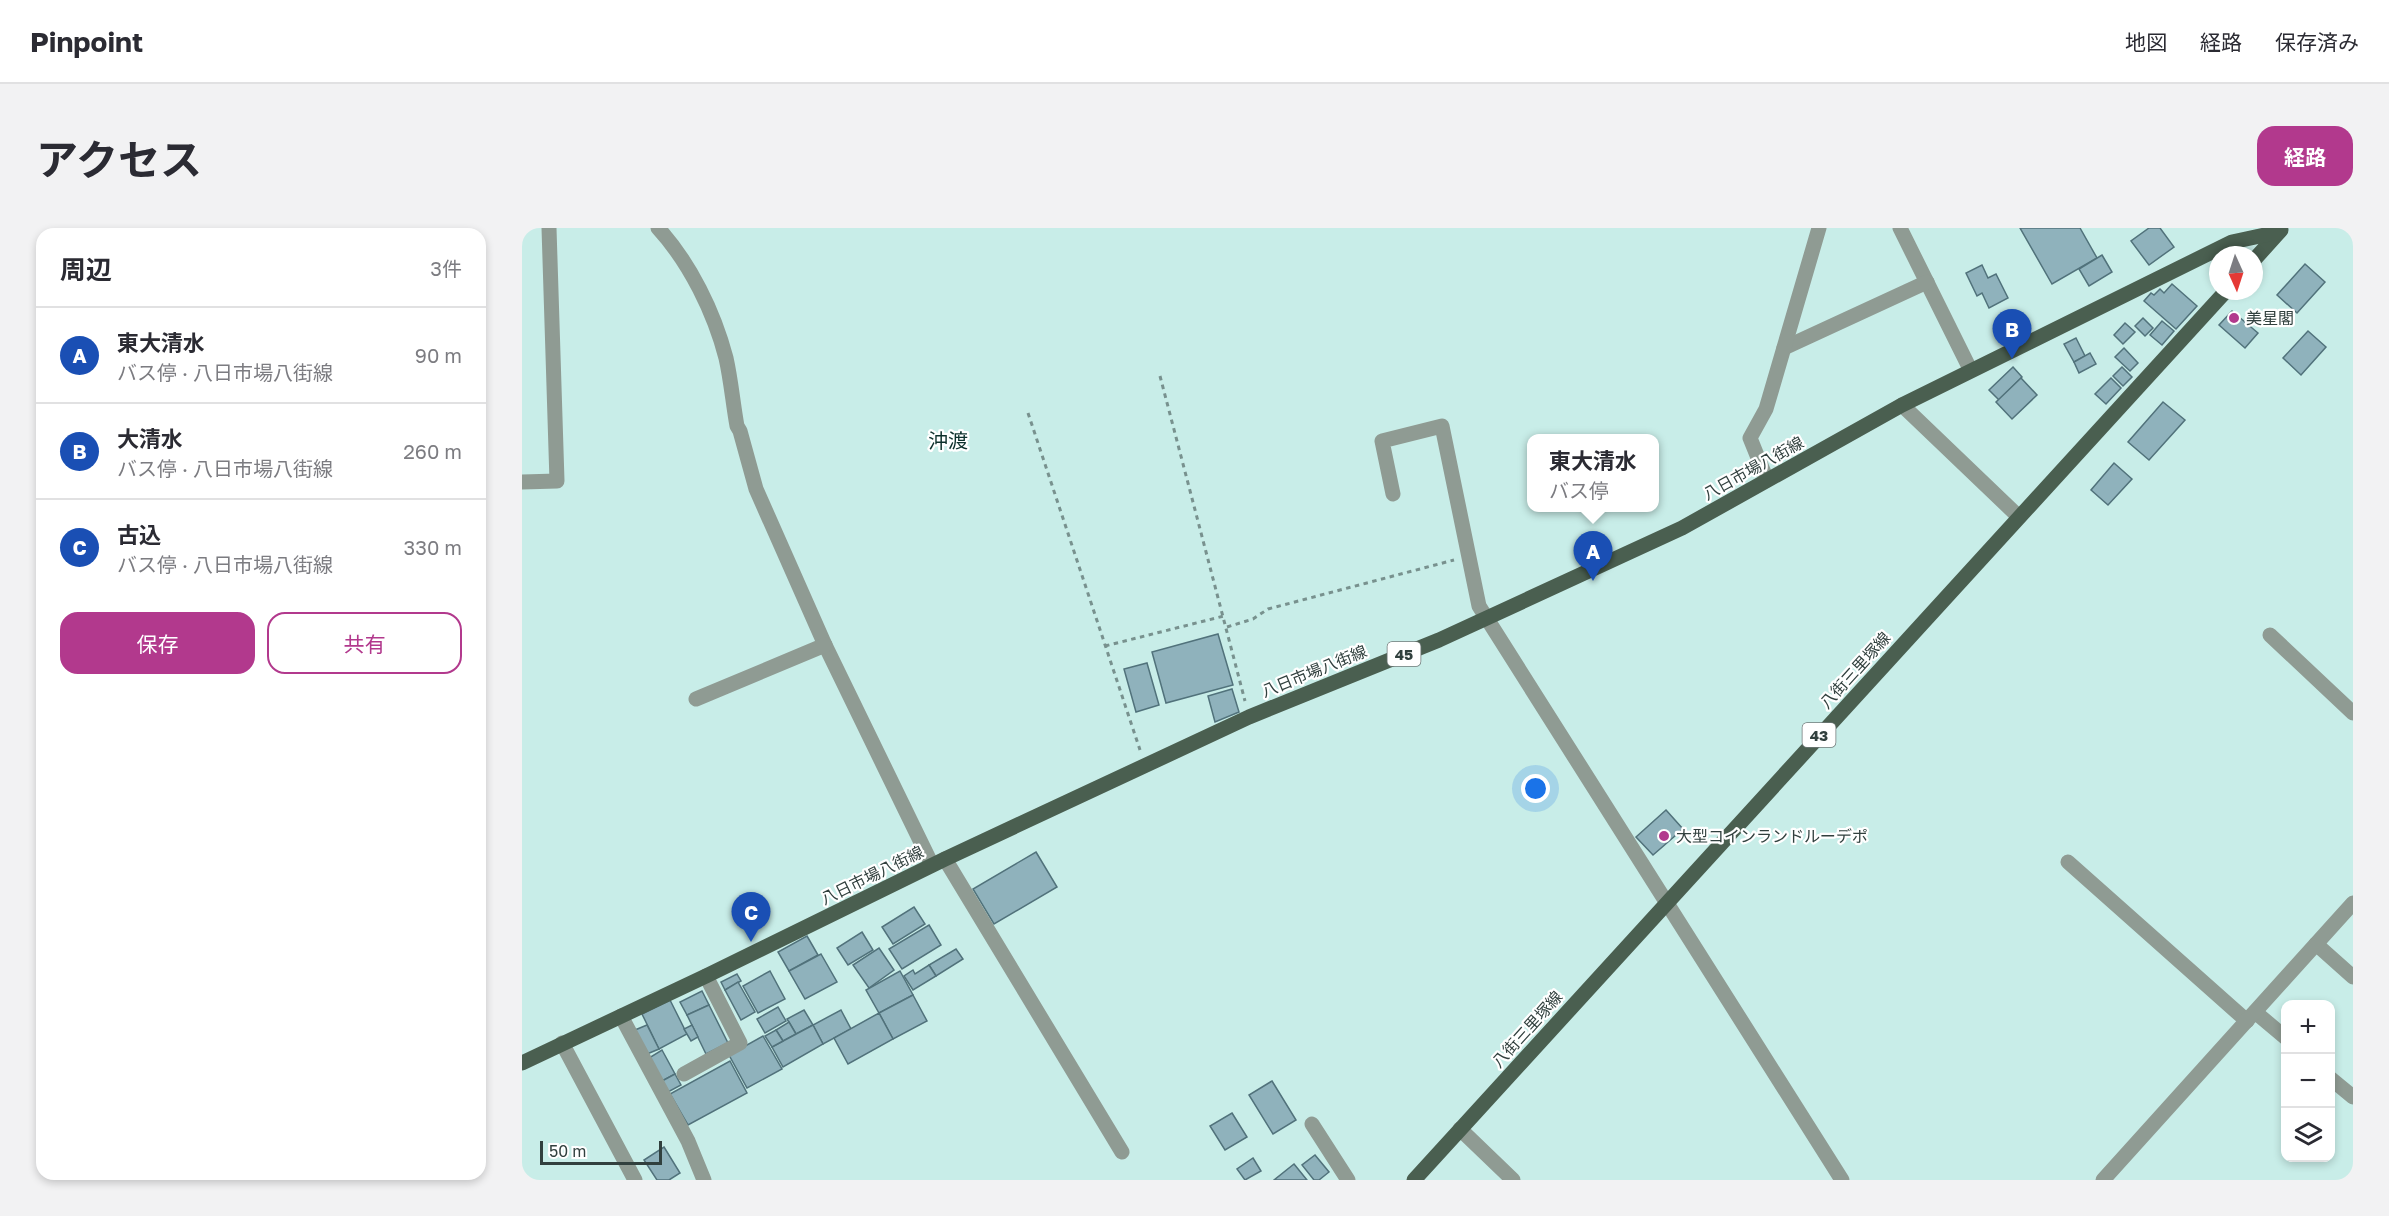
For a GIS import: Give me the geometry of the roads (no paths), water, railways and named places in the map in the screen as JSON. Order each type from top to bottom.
[{"type":"main road","points":[[2263,249],[2279,229]]},
{"type":"main road","name":"八日市場八街線","points":[[522,1063],[938,862],[1249,717],[1439,640],[1682,528],[1970,369],[2232,242],[2279,229]]},
{"type":"main road","name":"八街三里塚線","points":[[1414,1180],[2218,300]]},
{"type":"street","points":[[522,482],[557,481],[549,228]]},
{"type":"street","points":[[658,228],[668,239],[696,283],[719,334],[726,360],[737,426],[756,489],[825,645],[938,862],[1122,1152]]},
{"type":"street","points":[[1767,480],[1750,438],[1766,409],[1819,228]]},
{"type":"street","points":[[1900,228],[1970,369]]},
{"type":"street","points":[[1784,348],[1927,282]]},
{"type":"street","points":[[1902,405],[2019,517]]},
{"type":"street","points":[[1394,494],[1382,441],[1442,426],[1479,606],[1668,901],[1842,1180]]},
{"type":"street","points":[[2270,635],[2353,713]]},
{"type":"street","points":[[696,699],[825,645]]},
{"type":"street","points":[[2068,862],[2251,1017],[2281,1035]]},
{"type":"street","points":[[2103,1180],[2353,903]]},
{"type":"street","points":[[2316,944],[2353,977]]},
{"type":"street","points":[[684,1074],[740,1043],[706,976]]},
{"type":"street","points":[[621,1016],[688,1141],[704,1180]]},
{"type":"street","points":[[562,1043],[635,1180]]},
{"type":"street","points":[[2335,1081],[2353,1097]]},
{"type":"street","points":[[1312,1124],[1348,1180]]},
{"type":"street","points":[[1460,1129],[1513,1180]]},
{"type":"place","name":"美星閣","points":[[2234,318]]},
{"type":"place","name":"大清水","points":[[2012,359]]},
{"type":"place","name":"東大清水","points":[[1593,581]]},
{"type":"place","name":"大型コインランドルーデポ","points":[[1664,836]]},
{"type":"place","name":"古込","points":[[751,942]]},
{"type":"district","name":"沖渡","points":[[948,440]]}]
